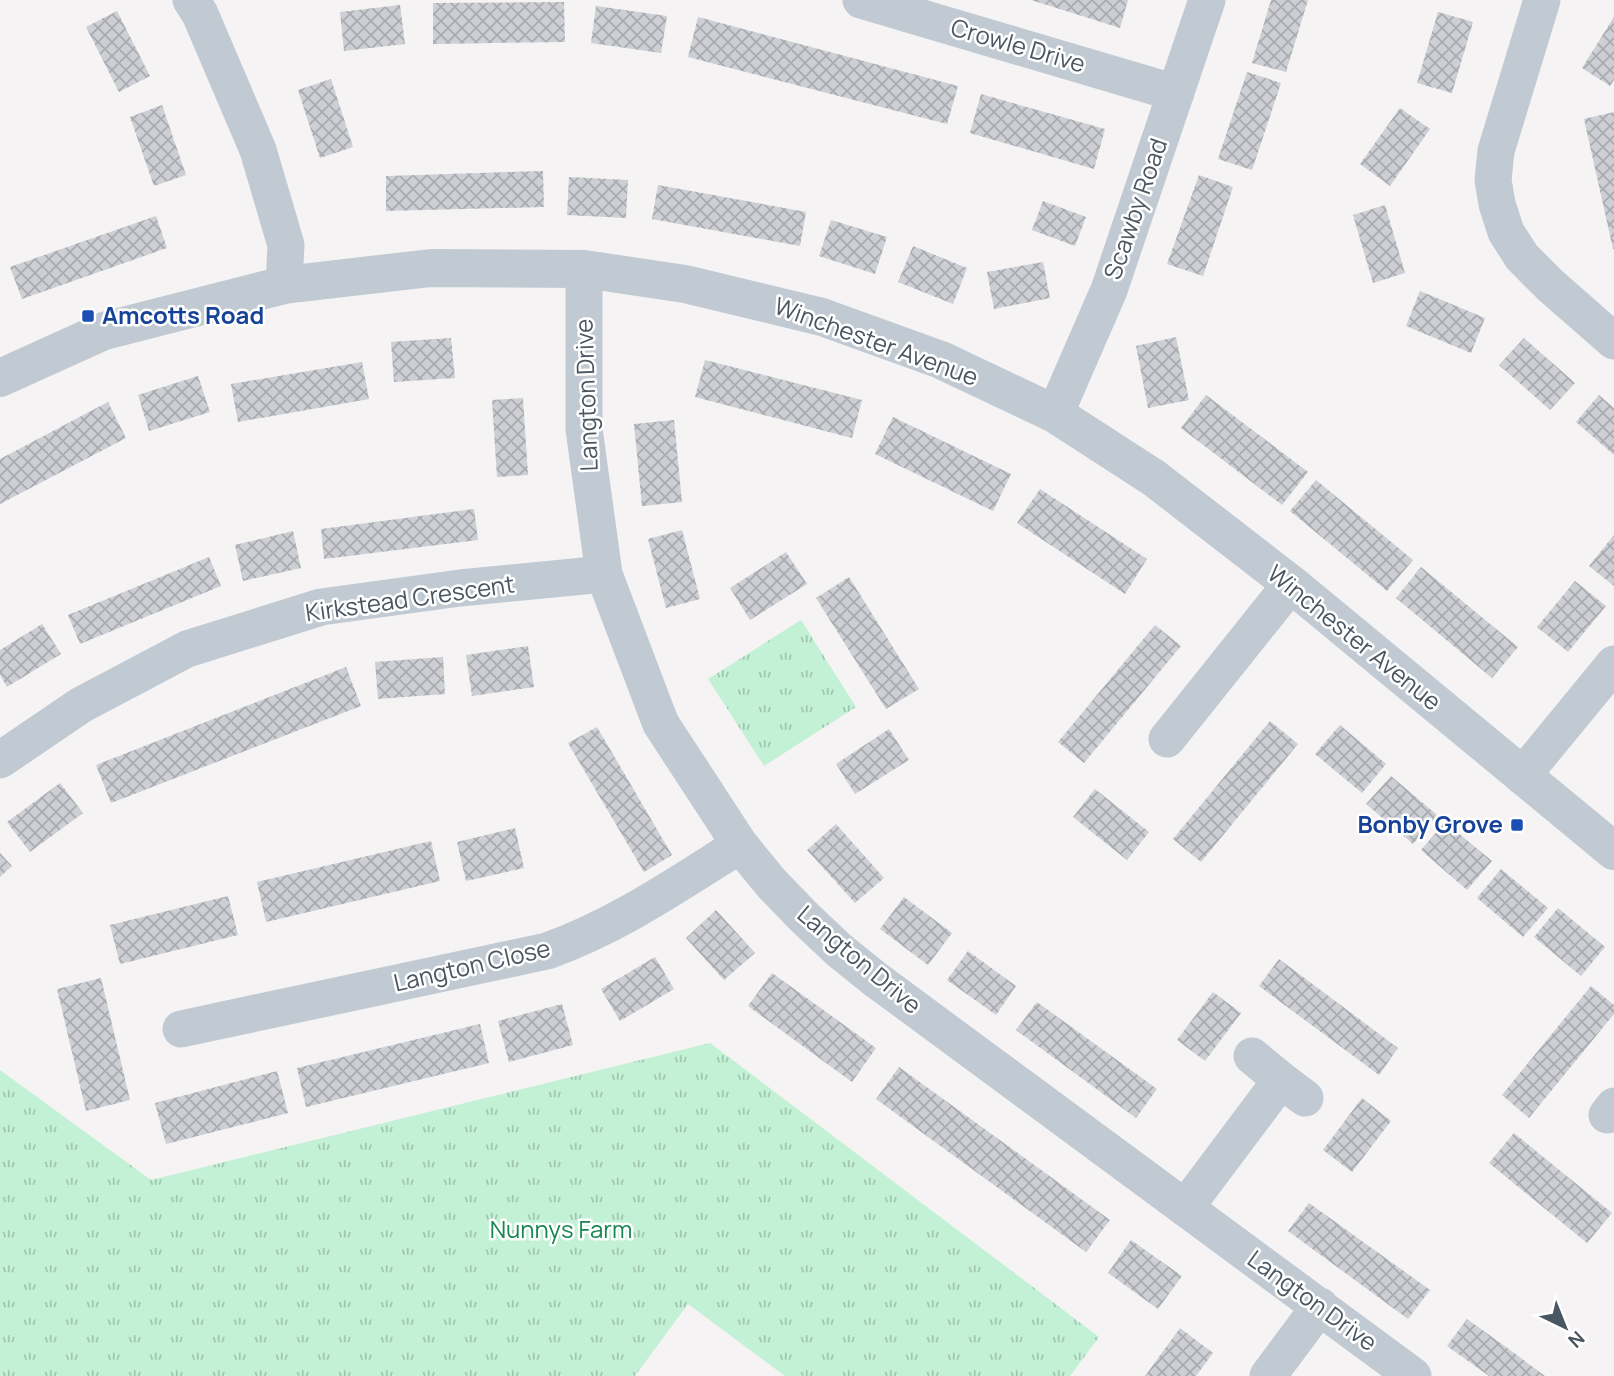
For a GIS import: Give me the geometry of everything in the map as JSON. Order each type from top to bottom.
[{"type":"street","name":"Crowle Drive","points":[[861,0],[1176,93]]},
{"type":"street","name":"Scawby Road","points":[[1055,414],[1109,290],[1207,0]]},
{"type":"street","points":[[1542,0],[1496,151],[1493,180],[1497,204],[1506,232],[1522,257],[1614,341]]},
{"type":"street","points":[[205,5],[258,150],[286,245],[284,285]]},
{"type":"street","name":"Winchester Avenue","points":[[0,378],[103,331],[284,285],[430,268],[584,269],[685,284],[822,317],[941,360],[1055,414],[1154,478],[1291,584],[1614,852]]},
{"type":"street","name":"Langton Drive","points":[[584,269],[584,429],[604,574],[661,724],[740,845],[772,884],[839,950],[1413,1376]]},
{"type":"street","name":"Kirkstead Crescent","points":[[0,760],[81,705],[187,649],[321,607],[460,588],[604,574]]},
{"type":"street","points":[[1167,739],[1291,584]]},
{"type":"street","points":[[1522,776],[1614,664]]},
{"type":"street","name":"Langton Close","points":[[181,1029],[547,951],[585,938],[621,919],[740,845]]},
{"type":"street","points":[[1185,1208],[1293,1089],[1252,1056]]},
{"type":"street","points":[[1268,1376],[1320,1306]]},
{"type":"green space","points":[[801,620],[856,707],[764,766],[708,679]]},
{"type":"green space","name":"Nunnys Farm","points":[[710,1043],[1099,1337],[1070,1376],[785,1376],[688,1304],[635,1376],[0,1376],[0,1070],[151,1180]]},
{"type":"building","points":[[1031,0],[1128,0],[1120,28]]},
{"type":"building","points":[[1271,0],[1308,0],[1286,72],[1252,63]]},
{"type":"building","points":[[564,2],[565,42],[433,44],[433,3]]},
{"type":"building","points":[[400,5],[405,44],[344,51],[340,12]]},
{"type":"building","points":[[596,6],[667,16],[661,53],[591,43]]},
{"type":"building","points":[[117,11],[150,76],[119,92],[86,27]]},
{"type":"building","points":[[1438,12],[1473,22],[1452,93],[1417,83]]},
{"type":"building","points":[[698,17],[958,86],[947,124],[688,57]]},
{"type":"building","points":[[1614,17],[1614,80],[1610,86],[1582,68]]},
{"type":"building","points":[[1247,72],[1281,83],[1252,170],[1218,159]]},
{"type":"building","points":[[331,79],[353,147],[320,158],[298,90]]},
{"type":"building","points":[[981,94],[1105,129],[1094,169],[970,133]]},
{"type":"building","points":[[162,105],[186,175],[154,186],[130,117]]},
{"type":"building","points":[[1400,108],[1430,129],[1390,186],[1360,164]]},
{"type":"building","points":[[1614,112],[1614,249],[1613,249],[1584,119]]},
{"type":"building","points":[[543,171],[544,207],[386,211],[386,176]]},
{"type":"building","points":[[1199,175],[1233,187],[1203,276],[1167,264]]},
{"type":"building","points":[[569,177],[628,180],[626,218],[567,215]]},
{"type":"building","points":[[658,185],[806,212],[800,246],[652,219]]},
{"type":"building","points":[[1043,201],[1086,217],[1075,246],[1032,230]]},
{"type":"building","points":[[1385,205],[1405,273],[1373,283],[1353,215]]},
{"type":"building","points":[[156,216],[167,248],[22,299],[10,267]]},
{"type":"building","points":[[831,220],[887,237],[875,274],[819,256]]},
{"type":"building","points":[[913,246],[967,268],[953,304],[898,282]]},
{"type":"building","points":[[1043,262],[1050,298],[994,309],[987,272]]},
{"type":"building","points":[[1420,291],[1485,318],[1471,353],[1406,326]]},
{"type":"building","points":[[1176,337],[1189,400],[1148,408],[1136,346]]},
{"type":"building","points":[[451,338],[455,378],[394,382],[391,342]]},
{"type":"building","points":[[1524,338],[1575,383],[1550,410],[1499,365]]},
{"type":"building","points":[[705,360],[862,400],[852,438],[695,397]]},
{"type":"building","points":[[362,362],[369,399],[238,422],[231,384]]},
{"type":"building","points":[[198,376],[210,412],[149,431],[138,395]]},
{"type":"building","points":[[1206,395],[1308,472],[1282,505],[1181,428]]},
{"type":"building","points":[[1599,395],[1614,408],[1614,455],[1576,422]]},
{"type":"building","points":[[523,398],[528,475],[497,477],[492,400]]},
{"type":"building","points":[[108,402],[126,438],[0,504],[0,459]]},
{"type":"building","points":[[893,417],[1011,474],[993,511],[875,454]]},
{"type":"building","points":[[674,420],[682,502],[642,506],[634,424]]},
{"type":"building","points":[[1316,480],[1413,560],[1387,591],[1290,511]]},
{"type":"building","points":[[1040,489],[1147,559],[1125,594],[1017,523]]},
{"type":"building","points":[[474,509],[478,540],[324,559],[321,529]]},
{"type":"building","points":[[682,530],[700,599],[666,608],[648,539]]},
{"type":"building","points":[[293,531],[301,568],[243,581],[235,545]]},
{"type":"building","points":[[1614,535],[1614,586],[1589,566]]},
{"type":"building","points":[[786,552],[807,584],[750,620],[730,588]]},
{"type":"building","points":[[209,557],[221,586],[80,644],[68,615]]},
{"type":"building","points":[[1421,567],[1518,647],[1492,678],[1396,598]]},
{"type":"building","points":[[849,577],[919,689],[886,709],[816,598]]},
{"type":"building","points":[[1575,581],[1606,606],[1568,652],[1537,627]]},
{"type":"building","points":[[42,624],[61,654],[7,687],[0,675],[0,650]]},
{"type":"building","points":[[1155,625],[1181,646],[1084,763],[1058,742]]},
{"type":"building","points":[[528,646],[534,687],[472,696],[466,655]]},
{"type":"building","points":[[443,657],[445,694],[378,699],[375,662]]},
{"type":"building","points":[[346,667],[361,706],[111,803],[96,765]]},
{"type":"building","points":[[1270,721],[1298,744],[1201,862],[1173,839]]},
{"type":"building","points":[[1340,725],[1386,764],[1362,793],[1315,754]]},
{"type":"building","points":[[597,727],[672,855],[644,872],[568,743]]},
{"type":"building","points":[[889,729],[909,760],[855,794],[836,764]]},
{"type":"building","points":[[1391,776],[1437,815],[1413,844],[1366,804]]},
{"type":"building","points":[[60,783],[83,813],[30,852],[7,822]]},
{"type":"building","points":[[1095,789],[1149,832],[1127,860],[1073,817]]},
{"type":"building","points":[[1445,822],[1492,861],[1467,890],[1421,850]]},
{"type":"building","points":[[836,824],[884,878],[855,903],[807,850]]},
{"type":"building","points":[[515,828],[524,868],[466,881],[457,842]]},
{"type":"building","points":[[431,841],[440,881],[266,922],[257,882]]},
{"type":"building","points":[[0,853],[12,866],[0,877]]},
{"type":"building","points":[[1501,869],[1548,908],[1523,937],[1477,898]]},
{"type":"building","points":[[228,896],[238,935],[120,964],[110,925]]},
{"type":"building","points":[[904,897],[952,933],[928,965],[880,929]]},
{"type":"building","points":[[1558,908],[1605,947],[1581,976],[1534,937]]},
{"type":"building","points":[[716,910],[755,953],[724,980],[686,938]]},
{"type":"building","points":[[968,951],[1016,986],[996,1015],[947,980]]},
{"type":"building","points":[[655,957],[674,989],[620,1021],[601,989]]},
{"type":"building","points":[[1279,959],[1398,1048],[1379,1075],[1259,986]]},
{"type":"building","points":[[772,973],[876,1048],[852,1082],[748,1006]]},
{"type":"building","points":[[101,978],[130,1100],[86,1111],[57,989]]},
{"type":"building","points":[[1591,986],[1614,1005],[1614,1014],[1529,1118],[1502,1095]]},
{"type":"building","points":[[1213,992],[1241,1013],[1205,1061],[1177,1040]]},
{"type":"building","points":[[1037,1002],[1157,1089],[1136,1118],[1016,1030]]},
{"type":"building","points":[[562,1004],[573,1045],[509,1062],[498,1021]]},
{"type":"building","points":[[480,1024],[489,1063],[306,1107],[297,1068]]},
{"type":"building","points":[[899,1067],[1110,1220],[1086,1252],[876,1099]]},
{"type":"building","points":[[277,1071],[288,1113],[166,1144],[155,1103]]},
{"type":"building","points":[[1362,1098],[1391,1121],[1352,1172],[1323,1150]]},
{"type":"building","points":[[1514,1133],[1612,1213],[1587,1243],[1489,1163]]},
{"type":"building","points":[[1309,1203],[1430,1290],[1408,1319],[1288,1231]]},
{"type":"building","points":[[1131,1240],[1182,1276],[1158,1309],[1108,1273]]},
{"type":"building","points":[[1467,1319],[1545,1376],[1489,1376],[1447,1346]]},
{"type":"building","points":[[1180,1328],[1213,1353],[1196,1376],[1145,1376]]},
{"type":"place","name":"Amcotts Road","points":[[88,316]]},
{"type":"place","name":"Bonby Grove","points":[[1517,825]]}]
